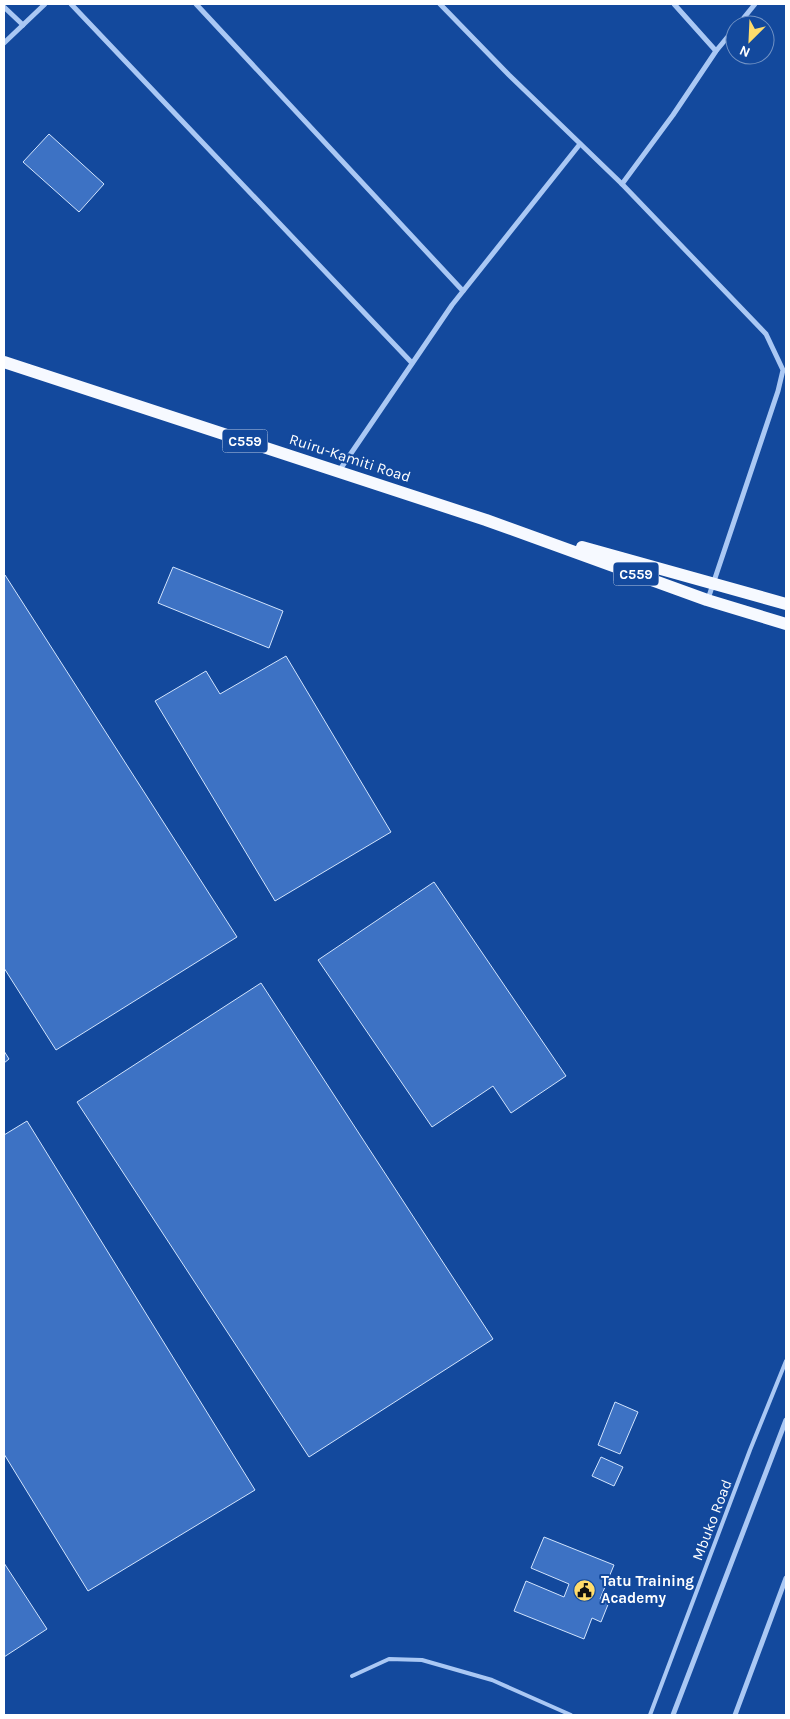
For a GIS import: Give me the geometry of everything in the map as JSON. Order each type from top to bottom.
[{"type":"main road","name":"Ruiru-Kamiti Road","points":[[4,363],[486,520],[707,600],[786,624]]},
{"type":"main road","name":"Ruiru-Kamiti Road","points":[[486,520],[786,604]]},
{"type":"street","points":[[4,44],[45,4]]},
{"type":"street","points":[[71,4],[412,363]]},
{"type":"street","points":[[196,4],[463,291]]},
{"type":"street","points":[[440,4],[509,75],[622,184],[766,334],[783,370],[778,391],[707,600]]},
{"type":"street","points":[[674,4],[716,51]]},
{"type":"street","points":[[746,15],[755,4]]},
{"type":"street","points":[[4,8],[23,25]]},
{"type":"street","points":[[622,184],[673,116],[725,40]]},
{"type":"street","points":[[338,472],[463,291],[580,144]]},
{"type":"street","points":[[674,1715],[786,1420]]},
{"type":"street","points":[[735,1715],[786,1578]]},
{"type":"lane","name":"Mbuko Road","points":[[650,1715],[750,1450],[786,1361]]},
{"type":"lane","points":[[352,1676],[388,1659],[422,1660],[492,1680],[571,1715]]},
{"type":"building","points":[[49,134],[104,184],[79,212],[23,162]]},
{"type":"building","points":[[173,567],[283,611],[269,648],[158,603]]},
{"type":"building","points":[[5,575],[237,937],[56,1050],[4,968]]},
{"type":"building","points":[[286,656],[391,832],[275,901],[155,701],[206,671],[220,694]]},
{"type":"building","points":[[434,882],[566,1076],[511,1113],[493,1086],[432,1127],[318,960]]},
{"type":"building","points":[[261,983],[493,1339],[309,1457],[77,1102]]},
{"type":"building","points":[[4,1051],[9,1059],[4,1063]]},
{"type":"building","points":[[27,1121],[255,1490],[88,1591],[4,1454],[4,1135]]},
{"type":"building","points":[[615,1402],[638,1412],[620,1454],[598,1445]]},
{"type":"building","points":[[601,1457],[623,1467],[614,1486],[592,1476]]},
{"type":"building","name":"Tatu Training Academy","points":[[544,1537],[614,1565],[600,1599],[609,1602],[601,1622],[592,1618],[584,1639],[514,1611],[526,1581],[564,1597],[569,1584],[531,1568]]},
{"type":"building","points":[[4,1563],[47,1629],[4,1657]]},
{"type":"place","name":"Tatu Training Academy","points":[[585,1590]]}]
